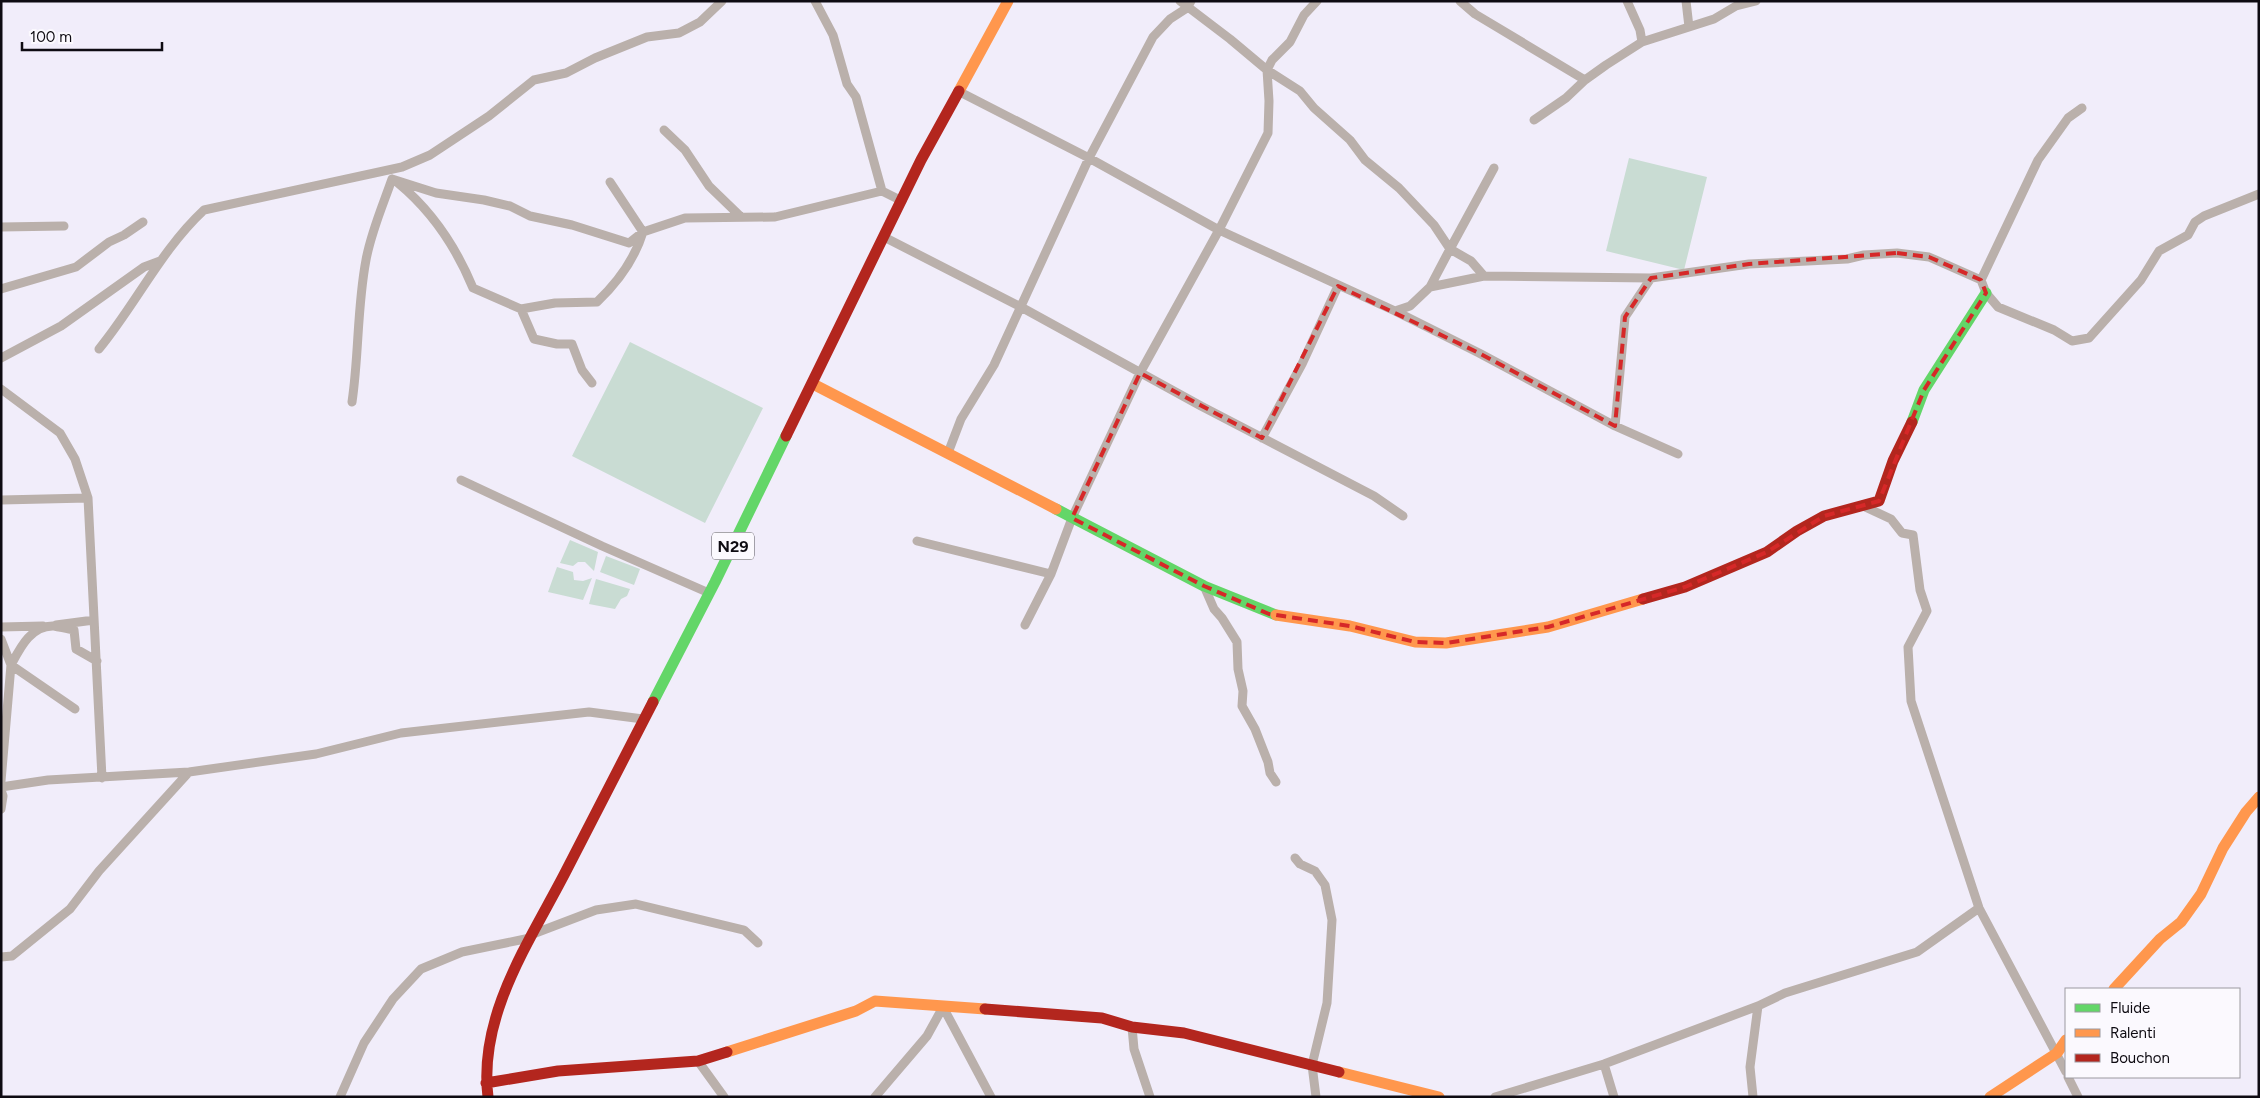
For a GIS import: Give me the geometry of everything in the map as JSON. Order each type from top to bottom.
[{"type":"street","points":[[99,349],[160,261],[189,224],[204,210],[402,167],[430,155],[490,116],[534,80],[566,73],[595,58],[641,39],[663,34],[679,33],[700,22],[722,1]]},
{"type":"street","points":[[815,1],[833,35],[847,84],[856,97],[882,191]]},
{"type":"street","name":"N29","points":[[488,1097],[486,1052],[491,1026],[506,987],[709,593],[958,91],[1008,1]]},
{"type":"street","points":[[1180,1],[1189,5],[1267,70],[1300,91],[1314,108],[1350,140],[1364,160],[1400,188],[1434,225],[1450,249],[1471,262],[1484,276]]},
{"type":"street","points":[[1025,625],[1051,574],[1072,518],[1140,373],[1219,230],[1268,133],[1269,101],[1267,70],[1272,60],[1290,42],[1304,15],[1317,1]]},
{"type":"street","points":[[1460,1],[1475,14],[1585,80]]},
{"type":"street","points":[[1627,1],[1640,30],[1642,42]]},
{"type":"street","points":[[1686,1],[1689,27]]},
{"type":"street","points":[[1534,120],[1566,98],[1585,80],[1642,42],[1714,19],[1736,6],[1756,1]]},
{"type":"street","points":[[948,453],[961,419],[994,365],[1089,158],[1153,37],[1170,19],[1189,5]]},
{"type":"street","points":[[958,91],[1089,158],[1219,230],[1480,352],[1615,426],[1678,454]]},
{"type":"street","points":[[1980,280],[2038,160],[2068,118],[2082,108]]},
{"type":"street","points":[[664,130],[685,150],[709,186],[740,216]]},
{"type":"street","points":[[1394,311],[1410,306],[1430,288],[1494,168]]},
{"type":"street","points":[[392,179],[436,193],[510,206],[530,216],[572,225],[629,243],[643,232],[685,218],[775,217],[882,191],[902,201]]},
{"type":"street","points":[[392,179],[417,199],[439,226],[462,261],[473,288],[521,309],[555,303],[597,302],[614,285],[640,243],[643,232],[610,182]]},
{"type":"street","points":[[352,402],[358,366],[358,328],[366,258],[392,179]]},
{"type":"street","points":[[1430,288],[1484,276],[1651,278],[1749,264],[1897,253],[1930,257],[1980,280],[1986,292],[1998,307],[2054,330],[2072,341],[2089,338],[2141,280],[2159,251],[2188,235],[2195,222],[2204,216],[2259,194]]},
{"type":"street","points":[[1,289],[76,267],[109,242],[124,236],[143,222]]},
{"type":"street","points":[[1,227],[64,226]]},
{"type":"street","points":[[884,237],[1021,307],[1140,373],[1374,496],[1403,516]]},
{"type":"street","points":[[1,358],[61,326],[144,267],[160,261]]},
{"type":"street","points":[[1615,426],[1625,317],[1651,278]]},
{"type":"street","points":[[1262,438],[1302,364],[1338,286]]},
{"type":"street","points":[[813,384],[1204,586],[1269,614],[1350,626],[1415,642],[1446,643],[1479,640],[1548,627],[1685,587],[1767,552],[1824,516],[1879,502],[1893,461],[1914,418],[1924,390],[1986,292]]},
{"type":"street","points":[[521,309],[534,339],[557,344],[572,344],[582,370],[592,383]]},
{"type":"street","points":[[1,389],[60,434],[75,459],[88,498],[102,778]]},
{"type":"street","points":[[461,480],[602,546],[709,593]]},
{"type":"street","points":[[1,500],[88,498]]},
{"type":"street","points":[[1863,506],[1891,519],[1902,533],[1913,535],[1920,590],[1927,610],[1908,647],[1911,701],[1979,908],[2065,1070]]},
{"type":"street","points":[[917,541],[1051,574]]},
{"type":"street","points":[[1204,586],[1214,609],[1237,642],[1238,669],[1243,691],[1242,706],[1255,729],[1268,762],[1270,773],[1276,782]]},
{"type":"street","points":[[1,781],[11,665],[28,636],[54,626],[94,620]]},
{"type":"street","points":[[1,627],[54,626],[74,630],[76,649],[97,661]]},
{"type":"street","points":[[1,639],[11,665],[74,709]]},
{"type":"street","points":[[1,810],[3,796],[1,788],[48,780],[189,772],[316,754],[401,733],[589,712],[643,719]]},
{"type":"street","points":[[1,957],[12,956],[70,908],[99,871],[189,772]]},
{"type":"street","points":[[2115,988],[2160,939],[2181,922],[2201,894],[2223,848],[2246,812],[2259,797]]},
{"type":"street","points":[[1295,858],[1300,864],[1315,870],[1325,885],[1332,920],[1327,1003],[1312,1065],[1316,1097]]},
{"type":"street","points":[[340,1097],[364,1043],[393,999],[421,969],[462,952],[531,936],[596,910],[636,904],[744,930],[758,943]]},
{"type":"street","points":[[1495,1097],[1604,1064],[1785,994],[1917,952],[1979,908]]},
{"type":"street","points":[[486,1083],[558,1071],[698,1061],[856,1011],[875,1001],[1102,1018],[1132,1027],[1184,1033],[1439,1097]]},
{"type":"street","points":[[1754,1097],[1750,1067],[1758,1006]]},
{"type":"street","points":[[875,1097],[927,1036],[943,1007]]},
{"type":"street","points":[[943,1007],[991,1097]]},
{"type":"street","points":[[1132,1027],[1134,1049],[1150,1097]]},
{"type":"street","points":[[1990,1097],[2057,1052],[2065,1041]]},
{"type":"street","points":[[698,1061],[724,1097]]},
{"type":"street","points":[[1604,1064],[1614,1097]]},
{"type":"street","points":[[2068,1078],[2078,1097]]},
{"type":"highlighted area","points":[[1897,253],[1929,257],[1981,280],[1986,293],[1924,390],[1879,501],[1824,516],[1767,552],[1685,587],[1548,627],[1446,643],[1415,642],[1350,626],[1269,614],[1204,586],[1072,518],[1140,373],[1262,438],[1338,286],[1479,353],[1615,426],[1625,317],[1651,278],[1749,264]]},
{"type":"green space","points":[[1629,158],[1707,177],[1684,270],[1606,251]]},
{"type":"green space","points":[[630,342],[763,408],[705,523],[572,456]]},
{"type":"green space","points":[[570,540],[598,552],[594,571],[585,562],[578,562],[573,566],[560,563]]},
{"type":"green space","points":[[606,556],[640,569],[634,585],[600,572]]},
{"type":"green space","points":[[557,567],[573,572],[574,580],[583,581],[592,578],[583,600],[548,592]]},
{"type":"green space","points":[[596,579],[630,589],[627,596],[621,599],[615,609],[589,604]]},
{"type":"traffic: fast","points":[[1912,422],[1924,390],[1986,293]]},
{"type":"traffic: fast","points":[[653,702],[715,582],[786,436]]},
{"type":"traffic: fast","points":[[1056,509],[1204,586],[1276,615]]},
{"type":"traffic: slow","points":[[959,91],[1008,1]]},
{"type":"traffic: slow","points":[[813,384],[1056,509]]},
{"type":"traffic: slow","points":[[1276,615],[1350,626],[1415,642],[1446,643],[1548,627],[1643,599]]},
{"type":"traffic: slow","points":[[2115,988],[2160,939],[2181,922],[2201,894],[2223,848],[2246,812],[2259,797]]},
{"type":"traffic: slow","points":[[727,1052],[856,1011],[875,1001],[985,1009]]},
{"type":"traffic: slow","points":[[1990,1097],[2057,1053],[2065,1041]]},
{"type":"traffic: slow","points":[[1339,1072],[1439,1097]]},
{"type":"traffic: jam","points":[[786,436],[921,160],[959,91]]},
{"type":"traffic: jam","points":[[1643,599],[1685,587],[1767,552],[1797,531],[1824,516],[1879,501],[1893,461],[1912,422]]},
{"type":"traffic: jam","points":[[488,1097],[487,1067],[491,1037],[499,1008],[510,980],[653,702]]},
{"type":"traffic: jam","points":[[985,1009],[1102,1018],[1132,1027],[1184,1033],[1339,1072]]},
{"type":"traffic: jam","points":[[486,1083],[558,1071],[698,1061],[727,1052]]}]
